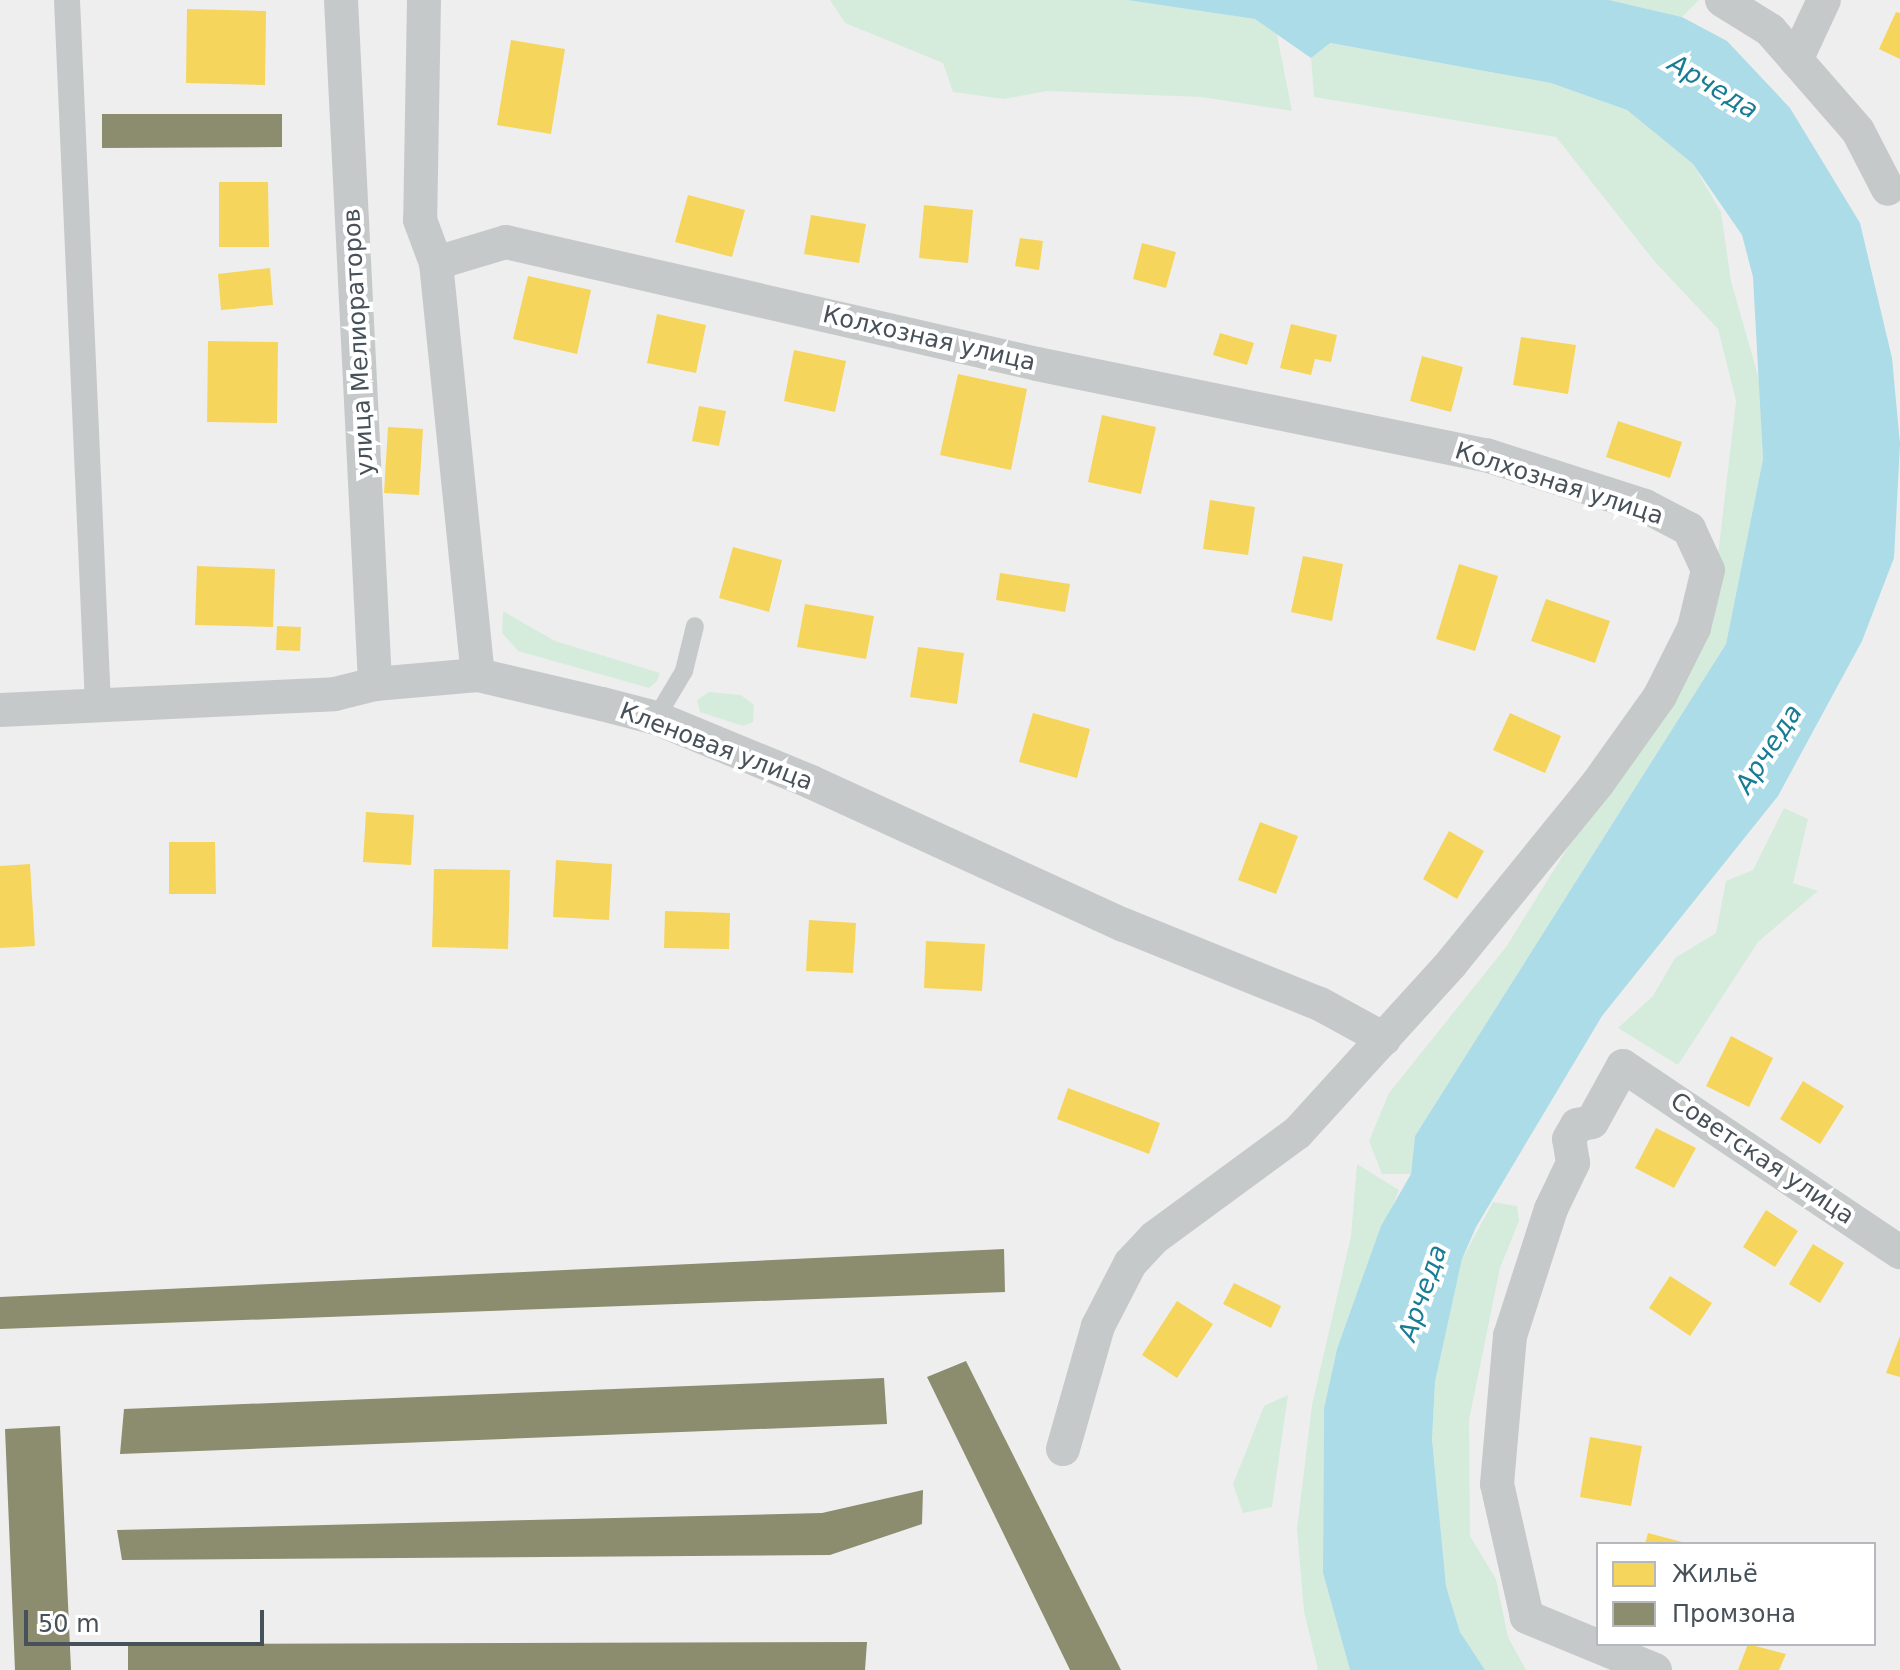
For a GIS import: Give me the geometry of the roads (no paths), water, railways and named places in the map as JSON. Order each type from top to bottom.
[{"type":"street","points":[[67,0],[98,704]]},
{"type":"street","name":"улица Мелиораторов","points":[[341,0],[375,684]]},
{"type":"street","points":[[424,0],[420,220],[436,263],[478,675]]},
{"type":"street","points":[[1722,0],[1770,30],[1858,131],[1888,189]]},
{"type":"street","points":[[1796,60],[1824,0]]},
{"type":"street","name":"Колхозная улица","points":[[436,263],[506,242],[1037,364],[1486,455],[1645,506],[1689,529],[1708,570],[1694,628],[1660,696],[1598,783],[1384,1039],[1297,1133],[1154,1238],[1130,1264],[1098,1326],[1063,1449]]},
{"type":"street","name":"Кленовая улица","points":[[0,710],[335,694],[375,684],[478,675],[656,718],[811,782],[1124,925],[1320,1004],[1384,1039]]},
{"type":"street","name":"Советская улица","points":[[1596,1646],[1527,1617],[1497,1484],[1510,1336],[1551,1209],[1573,1163],[1569,1139],[1577,1125],[1592,1122],[1623,1066],[1900,1252]]},
{"type":"street","name":"Советская улица","points":[[1597,1646],[1655,1670]]},
{"type":"lane","points":[[656,718],[684,671],[695,626]]},
{"type":"water","name":"Арчеда","points":[[1127,0],[1609,0],[1682,17],[1727,41],[1790,108],[1860,223],[1892,358],[1900,444],[1894,558],[1862,641],[1778,796],[1602,1016],[1476,1227],[1462,1259],[1435,1382],[1432,1439],[1446,1586],[1460,1632],[1485,1670],[1350,1670],[1323,1573],[1324,1408],[1337,1349],[1381,1226],[1411,1174],[1415,1136],[1726,644],[1763,459],[1753,277],[1742,235],[1693,164],[1627,110],[1551,83],[1330,43],[1311,58],[1255,19]]}]
